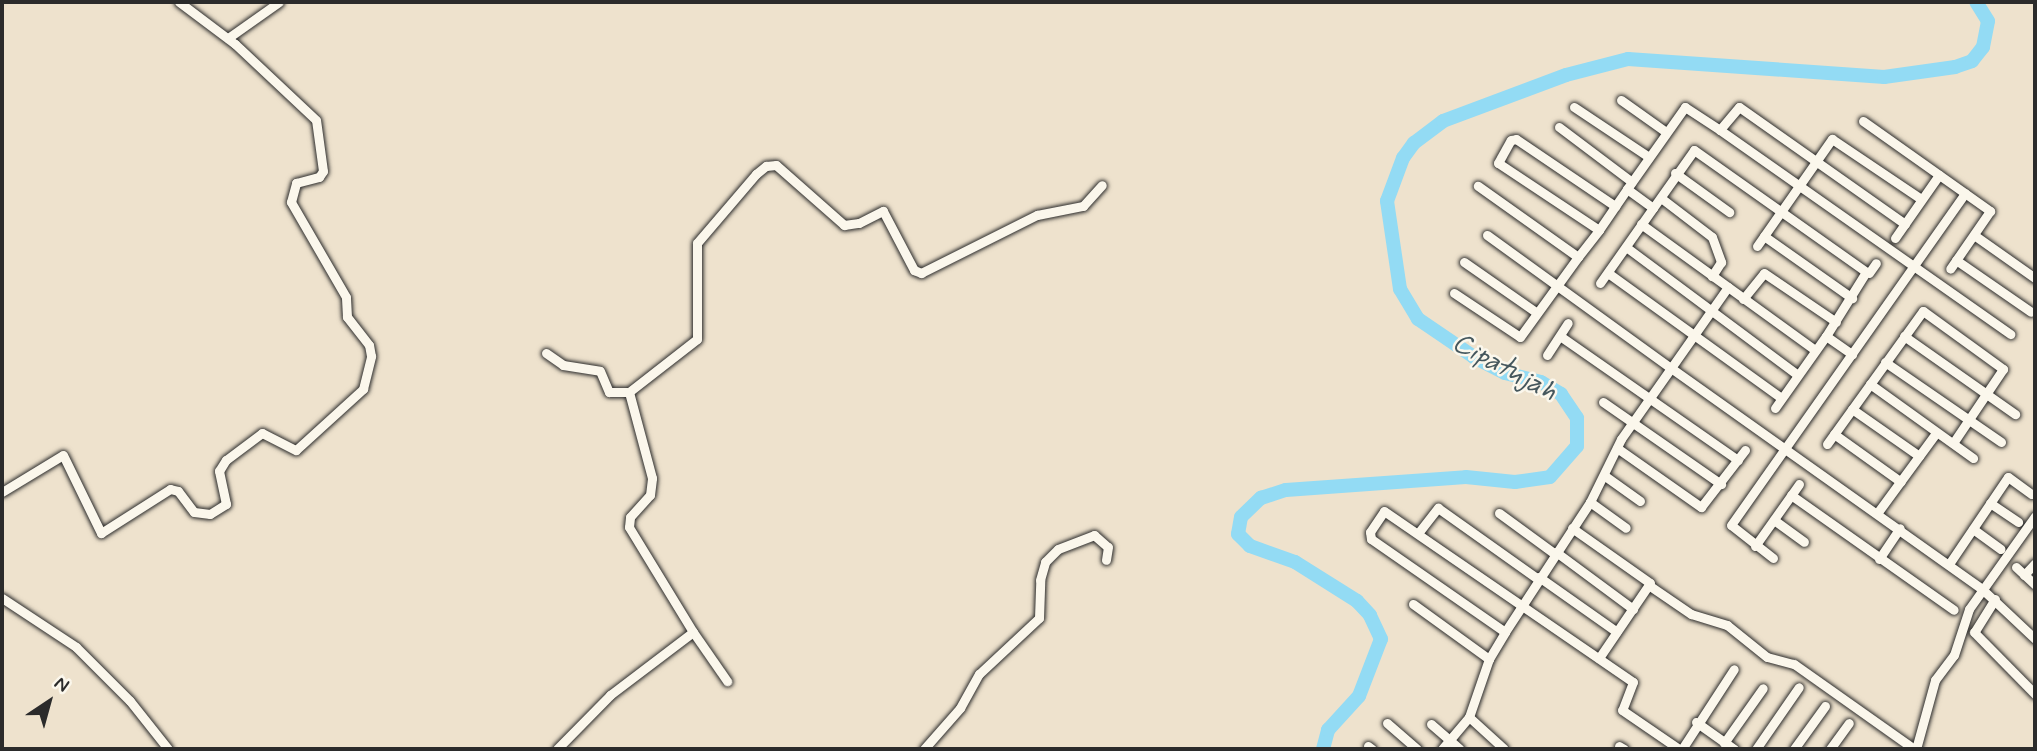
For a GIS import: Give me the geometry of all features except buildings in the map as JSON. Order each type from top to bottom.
[{"type":"street","points":[[2,492],[64,455],[100,532],[170,489],[178,491],[194,513],[219,510],[226,504],[219,471],[226,460],[262,433],[296,450],[363,388],[371,356],[369,345],[347,317],[346,297],[328,272],[290,197],[296,183],[323,173],[317,124],[228,38],[179,2]]},
{"type":"street","points":[[228,38],[279,2]]},
{"type":"street","points":[[1621,100],[1666,132]]},
{"type":"street","points":[[1574,107],[1649,157]]},
{"type":"street","points":[[1454,293],[1518,337],[1599,230],[1686,107],[2010,334]]},
{"type":"street","points":[[1720,130],[1739,107],[1905,224]]},
{"type":"street","points":[[1863,121],[1990,211],[1950,269]]},
{"type":"street","points":[[1559,127],[1653,208]]},
{"type":"street","points":[[1599,230],[1497,159],[1516,139],[1615,206]]},
{"type":"street","points":[[1757,246],[1835,139],[1921,199]]},
{"type":"street","points":[[1600,283],[1695,145],[1869,274]]},
{"type":"street","points":[[547,353],[563,365],[600,371],[609,392],[629,393],[697,339],[697,243],[766,166],[776,165],[844,225],[859,223],[883,211],[914,270],[920,273],[1037,215],[1083,206],[1102,185]]},
{"type":"street","points":[[1675,173],[1730,212]]},
{"type":"street","points":[[1895,238],[1939,174]]},
{"type":"street","points":[[1478,186],[1578,257]]},
{"type":"street","points":[[1773,558],[1731,525],[1965,193]]},
{"type":"street","points":[[1661,198],[1713,239],[1721,262],[1712,276]]},
{"type":"street","points":[[1641,225],[1815,350]]},
{"type":"street","points":[[1487,235],[1983,589],[2035,639]]},
{"type":"street","points":[[1974,235],[2035,278]]},
{"type":"street","points":[[1764,236],[1853,298]]},
{"type":"street","points":[[1626,247],[1710,313],[1798,375]]},
{"type":"street","points":[[1956,260],[2031,312]]},
{"type":"street","points":[[1464,262],[1537,313]]},
{"type":"street","points":[[1775,408],[1876,263]]},
{"type":"street","points":[[1608,272],[1692,336],[1782,398]]},
{"type":"street","points":[[1743,299],[1764,273],[1836,323]]},
{"type":"street","points":[[1442,749],[1469,718],[1489,659],[1590,502],[1632,422],[1728,287]]},
{"type":"street","points":[[1827,444],[1921,311],[2002,368],[1988,394],[1952,443]]},
{"type":"street","points":[[1547,355],[1568,323]]},
{"type":"street","points":[[1560,335],[1738,460]]},
{"type":"street","points":[[1826,336],[1852,354]]},
{"type":"street","points":[[1904,336],[2015,414]]},
{"type":"street","points":[[1885,362],[2001,442]]},
{"type":"street","points":[[1870,384],[1973,458]]},
{"type":"street","points":[[629,393],[652,478],[650,495],[630,517],[630,533],[692,632],[727,681]]},
{"type":"street","points":[[1603,402],[1721,484]]},
{"type":"street","points":[[1852,409],[1919,456]]},
{"type":"street","points":[[1878,512],[1936,433]]},
{"type":"street","points":[[1834,434],[1901,482]]},
{"type":"street","points":[[1617,447],[1700,507],[1721,484],[1745,450]]},
{"type":"street","points":[[1605,476],[1640,501]]},
{"type":"street","points":[[1949,564],[2008,477],[2031,494]]},
{"type":"street","points":[[1755,546],[1799,484]]},
{"type":"street","points":[[1791,495],[1954,610]]},
{"type":"street","points":[[1590,502],[1626,528]]},
{"type":"street","points":[[1990,503],[2018,522]]},
{"type":"street","points":[[1419,532],[1438,508],[1617,632]]},
{"type":"street","points":[[1505,632],[1369,535],[1387,510],[1634,683],[1622,710],[1681,749],[1696,722],[1734,669]]},
{"type":"street","points":[[1499,513],[1633,609]]},
{"type":"street","points":[[1572,528],[1691,614],[1727,625],[1767,657],[1794,664],[1915,749],[1935,680],[1954,655],[1969,609],[2035,516]]},
{"type":"street","points":[[1774,520],[1804,541]]},
{"type":"street","points":[[1879,559],[1900,528]]},
{"type":"street","points":[[1973,529],[2001,549]]},
{"type":"street","points":[[924,749],[960,708],[979,674],[1039,618],[1040,580],[1045,562],[1058,549],[1094,535],[1108,547],[1106,560]]},
{"type":"street","points":[[2024,575],[2035,564]]},
{"type":"street","points":[[2016,566],[2035,585]]},
{"type":"street","points":[[1599,657],[1650,586]]},
{"type":"street","points":[[2,598],[76,647],[122,692],[168,749]]},
{"type":"street","points":[[1995,599],[1974,632],[2035,694]]},
{"type":"street","points":[[1413,604],[1489,659]]},
{"type":"street","points":[[556,749],[610,695],[692,632]]},
{"type":"street","points":[[1756,749],[1799,687]]},
{"type":"street","points":[[1724,743],[1763,688]]},
{"type":"street","points":[[1794,749],[1825,706]]},
{"type":"street","points":[[1469,718],[1504,749]]},
{"type":"street","points":[[1696,722],[1734,749]]},
{"type":"street","points":[[1387,723],[1417,749]]},
{"type":"street","points":[[1830,749],[1849,723]]},
{"type":"street","points":[[1431,724],[1460,749]]},
{"type":"waterway","name":"Cipatujah","points":[[1323,749],[1328,730],[1359,696],[1381,639],[1370,615],[1357,601],[1295,562],[1250,546],[1238,534],[1241,517],[1261,498],[1286,490],[1466,477],[1515,482],[1550,477],[1577,446],[1577,418],[1561,394],[1541,382],[1505,373],[1474,357],[1418,319],[1400,289],[1387,201],[1403,158],[1414,143],[1443,121],[1566,75],[1628,59],[1884,77],[1955,67],[1972,61],[1983,47],[1988,21],[1976,2]]}]
